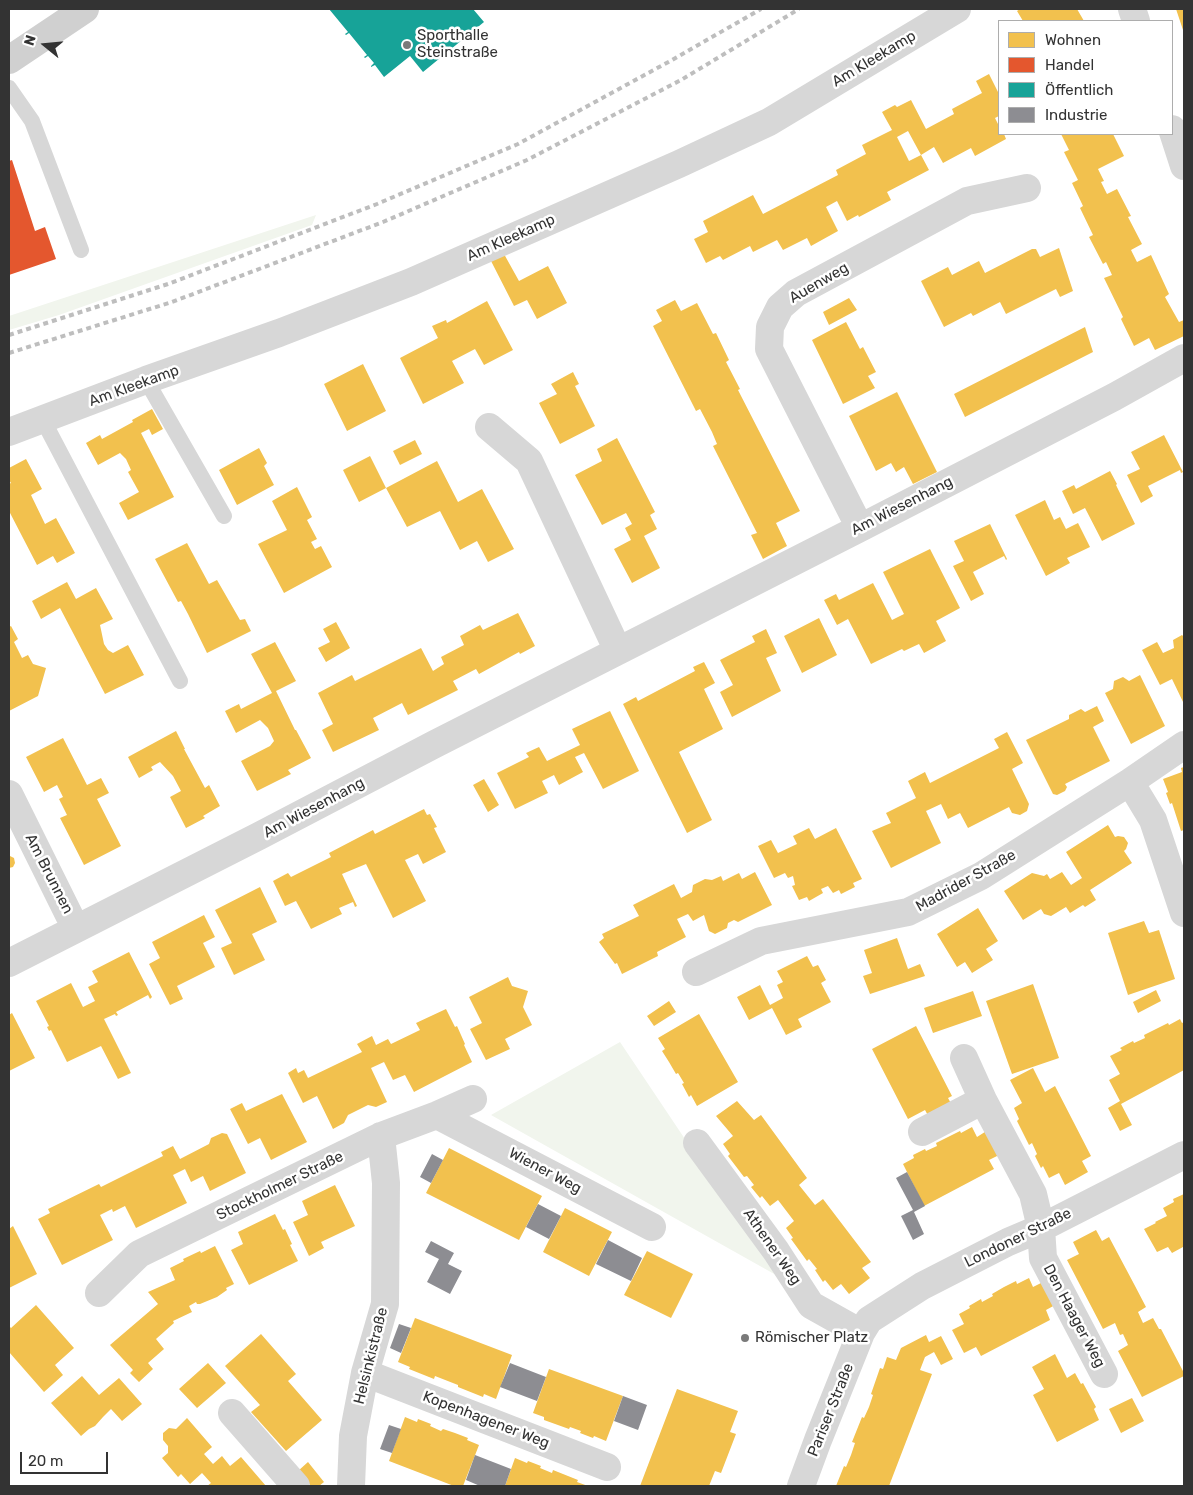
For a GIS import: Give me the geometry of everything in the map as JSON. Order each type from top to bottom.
[{"type":"main road","points":[[9,60],[85,9]]},
{"type":"street","name":"Am Kleekamp","points":[[9,432],[146,380],[279,333],[411,282],[728,141],[769,122],[957,9]]},
{"type":"street","points":[[1176,130],[1184,166]]},
{"type":"street","name":"Auenweg","points":[[860,528],[769,349],[770,327],[773,320],[780,307],[796,293],[967,201],[1027,188]]},
{"type":"street","name":"Am Wiesenhang","points":[[9,963],[860,528],[1114,397],[1184,358]]},
{"type":"street","points":[[489,427],[529,461],[618,651]]},
{"type":"street","name":"Madrider Straße","points":[[696,972],[761,941],[908,912],[981,876],[1130,782],[1184,745]]},
{"type":"street","points":[[1130,782],[1153,820],[1184,913]]},
{"type":"street","name":"Am Brunnen","points":[[9,794],[76,928]]},
{"type":"street","name":"Den Haager Weg","points":[[964,1058],[983,1100],[1033,1194],[1041,1228],[1043,1258],[1104,1374]]},
{"type":"street","name":"Stockholmer Straße","points":[[100,1293],[139,1254],[381,1136],[438,1115],[473,1099]]},
{"type":"street","points":[[922,1132],[983,1100]]},
{"type":"street","name":"Wiener Weg","points":[[438,1115],[652,1227]]},
{"type":"street","name":"Helsinkistraße","points":[[351,1486],[353,1436],[365,1373],[385,1304],[386,1184],[381,1136]]},
{"type":"street","name":"Athener Weg","points":[[697,1143],[776,1251],[811,1305],[861,1333]]},
{"type":"street","name":"Londoner Straße","points":[[861,1333],[869,1320],[913,1291],[1184,1155]]},
{"type":"street","name":"Pariser Straße","points":[[801,1486],[861,1333]]},
{"type":"street","name":"Kopenhagener Weg","points":[[365,1373],[607,1467]]},
{"type":"street","points":[[232,1413],[296,1486]]},
{"type":"lane","points":[[9,88],[32,121],[81,250]]},
{"type":"lane","points":[[146,380],[224,516]]},
{"type":"lane","points":[[43,420],[180,681]]},
{"type":"shaded area","points":[[316,215],[312,225],[59,315],[9,330],[9,316]]},
{"type":"shaded area","points":[[620,1042],[776,1275],[491,1115]]},
{"type":"building: Wohnen","points":[[1020,9],[1077,9],[1083,20],[1022,20],[1017,11]]},
{"type":"building: Wohnen","points":[[1176,9],[1184,9],[1184,33]]},
{"type":"building: Wohnen","points":[[989,74],[998,92],[998,116],[995,118],[998,124],[998,135],[1004,135],[1006,139],[975,156],[971,148],[943,163],[934,147],[921,155],[929,170],[887,192],[891,200],[859,217],[858,215],[847,221],[837,201],[826,207],[838,231],[811,246],[807,238],[783,250],[777,240],[753,252],[750,246],[723,260],[720,256],[706,263],[694,239],[708,232],[703,221],[753,195],[763,214],[838,175],[836,170],[866,154],[862,145],[892,130],[882,112],[911,100],[926,129],[954,114],[952,109],[982,93],[976,81]],"holes":[[[908,131],[921,155],[909,161],[897,137]]]},
{"type":"building: Wohnen","points":[[1062,135],[1114,135],[1124,156],[1098,169],[1104,181],[1101,182],[1107,194],[1117,189],[1131,216],[1128,217],[1142,244],[1131,250],[1137,262],[1151,255],[1169,294],[1165,297],[1179,322],[1184,320],[1184,336],[1155,350],[1149,338],[1134,346],[1121,319],[1123,317],[1104,278],[1112,275],[1106,262],[1103,264],[1089,237],[1093,235],[1080,208],[1083,206],[1072,183],[1078,180],[1064,152],[1069,150]]},
{"type":"building: Wohnen","points":[[1059,248],[1073,291],[1060,297],[1056,289],[1006,314],[1000,302],[973,316],[971,313],[944,327],[921,281],[948,267],[952,275],[979,261],[985,273],[1032,249],[1036,249],[1040,257]]},
{"type":"building: Wohnen","points":[[504,254],[519,281],[548,266],[567,303],[537,319],[527,300],[514,306],[491,261]]},
{"type":"building: Wohnen","points":[[849,298],[857,310],[829,325],[823,312]]},
{"type":"building: Wohnen","points":[[675,300],[681,311],[697,303],[713,334],[716,333],[729,360],[726,362],[740,389],[738,390],[800,511],[776,523],[787,546],[763,559],[751,535],[757,533],[713,446],[717,444],[712,432],[700,409],[696,411],[653,326],[662,321],[656,310]]},
{"type":"building: Wohnen","points":[[487,301],[513,350],[484,365],[475,349],[452,361],[464,383],[423,404],[400,358],[438,338],[432,326],[446,320],[447,323]]},
{"type":"building: Wohnen","points":[[846,322],[860,349],[863,347],[876,372],[868,376],[875,388],[843,404],[812,340]]},
{"type":"building: Wohnen","points":[[1085,327],[1093,352],[965,417],[954,394]]},
{"type":"building: Wohnen","points":[[363,364],[386,411],[347,431],[324,384]]},
{"type":"building: Wohnen","points":[[573,372],[579,384],[575,386],[595,426],[560,444],[539,403],[557,394],[551,384]]},
{"type":"building: Wohnen","points":[[897,392],[937,472],[913,484],[904,467],[896,472],[891,463],[876,471],[849,416]]},
{"type":"building: Wohnen","points":[[152,409],[163,429],[152,435],[149,429],[141,433],[174,497],[128,520],[119,503],[139,492],[128,472],[131,470],[126,459],[120,453],[98,465],[86,443],[100,435],[102,439]]},
{"type":"building: Wohnen","points":[[1164,435],[1183,472],[1181,473],[1180,470],[1148,486],[1153,496],[1141,503],[1127,475],[1140,469],[1131,452]]},
{"type":"building: Wohnen","points":[[617,438],[655,512],[650,515],[657,529],[644,536],[660,568],[632,583],[614,549],[631,540],[625,528],[632,524],[626,513],[602,525],[575,475],[602,461],[597,449]]},
{"type":"building: Wohnen","points":[[415,440],[422,454],[400,465],[393,451]]},
{"type":"building: Wohnen","points":[[259,448],[267,463],[264,466],[274,485],[237,505],[219,470]]},
{"type":"building: Wohnen","points":[[370,456],[386,488],[359,502],[343,470]]},
{"type":"building: Wohnen","points":[[26,459],[42,489],[31,495],[45,524],[56,518],[75,553],[57,563],[53,556],[37,565],[9,511],[9,484],[11,483],[9,480],[9,468]]},
{"type":"building: Wohnen","points":[[437,461],[458,502],[482,489],[514,549],[488,562],[477,541],[460,550],[440,511],[407,527],[386,488]]},
{"type":"building: Wohnen","points":[[1110,471],[1135,524],[1102,541],[1085,508],[1073,514],[1062,491],[1074,485],[1076,489]]},
{"type":"building: Wohnen","points":[[297,487],[312,517],[307,520],[317,539],[311,542],[315,549],[321,546],[332,567],[284,593],[258,544],[287,530],[272,501]]},
{"type":"building: Wohnen","points":[[1045,500],[1054,520],[1060,517],[1066,529],[1078,523],[1090,547],[1067,558],[1070,563],[1046,576],[1015,515]]},
{"type":"building: Wohnen","points":[[990,524],[1007,559],[1004,556],[973,572],[984,594],[971,601],[953,566],[964,561],[954,541]]},
{"type":"building: Wohnen","points":[[187,543],[209,584],[217,580],[240,620],[245,619],[251,631],[207,653],[181,601],[178,602],[155,559]]},
{"type":"building: Wohnen","points":[[930,549],[960,608],[936,621],[946,641],[924,653],[919,644],[904,651],[902,649],[871,664],[848,619],[837,625],[824,600],[836,594],[839,600],[873,583],[892,620],[904,614],[883,572]]},
{"type":"building: Wohnen","points":[[67,582],[76,599],[96,588],[113,619],[100,625],[104,644],[113,653],[128,645],[144,675],[105,694],[60,608],[41,619],[32,601]]},
{"type":"building: Wohnen","points":[[518,613],[535,646],[520,654],[519,652],[479,674],[476,669],[453,681],[458,690],[408,715],[402,703],[373,718],[379,730],[333,752],[322,730],[333,724],[318,693],[352,675],[355,681],[421,648],[433,671],[444,664],[441,657],[464,645],[460,636],[480,625],[483,630]]},
{"type":"building: Wohnen","points":[[819,618],[837,655],[802,673],[784,636]]},
{"type":"building: Wohnen","points":[[336,622],[350,648],[326,662],[318,648],[330,642],[323,629]]},
{"type":"building: Wohnen","points":[[11,626],[18,639],[14,642],[22,658],[28,655],[33,664],[46,668],[38,696],[9,711],[9,627]]},
{"type":"building: Wohnen","points":[[766,629],[777,653],[766,658],[781,691],[732,717],[720,692],[733,685],[720,660],[755,642],[752,636]]},
{"type":"building: Wohnen","points":[[1182,635],[1184,637],[1184,704],[1172,679],[1160,685],[1142,650],[1157,642],[1163,653],[1174,648],[1173,640]]},
{"type":"building: Wohnen","points":[[275,642],[296,681],[276,691],[311,758],[288,770],[291,774],[257,791],[241,761],[270,746],[274,741],[268,728],[260,720],[236,733],[225,711],[239,704],[241,709],[272,693],[251,654]]},
{"type":"building: Wohnen","points":[[704,662],[715,683],[704,689],[723,729],[679,752],[712,820],[687,833],[623,704],[636,697],[638,701],[695,671],[693,667]]},
{"type":"building: Wohnen","points":[[1140,675],[1165,726],[1131,744],[1105,693],[1113,689],[1114,681],[1123,677],[1129,681]]},
{"type":"building: Wohnen","points":[[1097,706],[1104,721],[1093,727],[1110,761],[1065,784],[1067,787],[1065,791],[1057,795],[1053,794],[1026,740],[1069,719],[1069,715],[1081,709],[1085,712]]},
{"type":"building: Wohnen","points":[[610,711],[639,771],[603,789],[584,753],[575,757],[583,772],[559,785],[554,775],[542,781],[548,793],[515,809],[497,773],[529,757],[526,753],[539,747],[547,761],[580,745],[572,729]]},
{"type":"building: Wohnen","points":[[176,731],[205,788],[209,785],[220,806],[203,816],[205,818],[186,828],[170,797],[181,791],[173,776],[160,762],[151,767],[153,770],[139,778],[128,757]]},
{"type":"building: Wohnen","points":[[1007,732],[1023,763],[1012,769],[1029,804],[1027,811],[1020,815],[1012,813],[1009,807],[968,828],[960,813],[948,819],[941,804],[926,811],[941,843],[891,868],[872,831],[891,823],[886,813],[916,798],[908,781],[925,772],[930,783],[999,748],[994,739]]},
{"type":"building: Wohnen","points":[[63,738],[87,785],[101,778],[109,793],[97,799],[121,846],[84,865],[60,818],[67,815],[59,799],[63,797],[57,785],[44,792],[26,757]]},
{"type":"building: Wohnen","points":[[1184,767],[1184,830],[1181,831],[1172,803],[1170,804],[1166,793],[1168,792],[1163,779],[1182,772],[1181,768]]},
{"type":"building: Wohnen","points":[[484,779],[499,805],[488,812],[473,785]]},
{"type":"building: Wohnen","points":[[424,809],[427,815],[430,814],[437,827],[434,828],[446,852],[423,864],[418,854],[405,860],[426,901],[393,918],[366,864],[342,874],[357,906],[355,907],[353,902],[339,908],[342,914],[311,929],[296,901],[285,906],[273,881],[288,873],[291,877],[331,857],[329,853],[373,830],[375,834]]},
{"type":"building: Wohnen","points":[[1108,825],[1115,837],[1124,837],[1128,843],[1124,851],[1132,863],[1090,890],[1096,900],[1085,907],[1083,905],[1070,913],[1066,907],[1051,916],[1044,914],[1041,909],[1023,920],[1004,891],[1032,873],[1044,876],[1047,874],[1050,879],[1062,872],[1071,885],[1082,878],[1066,852]]},
{"type":"building: Wohnen","points":[[809,828],[815,839],[836,828],[862,879],[853,883],[855,887],[841,894],[839,890],[833,893],[828,886],[821,889],[823,893],[809,901],[807,897],[799,900],[792,886],[795,885],[793,876],[788,878],[785,873],[774,878],[758,846],[771,840],[778,853],[797,844],[793,836]]},
{"type":"building: Wohnen","points":[[9,852],[10,856],[14,858],[15,863],[13,867],[9,868]]},
{"type":"building: Wohnen","points":[[755,872],[772,905],[738,922],[734,920],[728,923],[727,928],[715,934],[709,931],[704,915],[693,921],[688,914],[677,919],[686,937],[657,952],[658,956],[622,974],[617,963],[615,964],[599,942],[604,938],[602,934],[639,916],[633,905],[674,884],[681,898],[692,892],[693,885],[705,879],[712,880],[721,876],[723,881],[739,873],[742,879]]},
{"type":"building: Wohnen","points":[[260,887],[277,922],[252,934],[265,960],[234,975],[221,948],[232,943],[215,910]]},
{"type":"building: Wohnen","points":[[978,908],[998,941],[986,949],[993,960],[972,973],[965,962],[957,967],[937,934]]},
{"type":"building: Wohnen","points":[[204,915],[215,937],[203,943],[215,967],[177,986],[183,999],[170,1005],[149,964],[160,958],[152,942]]},
{"type":"building: Wohnen","points":[[1144,921],[1149,933],[1159,930],[1175,979],[1128,995],[1108,933]]},
{"type":"building: Wohnen","points":[[897,938],[908,969],[920,964],[925,976],[870,994],[863,976],[872,973],[864,950]]},
{"type":"building: Wohnen","points":[[129,952],[152,997],[150,999],[148,995],[116,1012],[118,1015],[116,1016],[115,1014],[104,1019],[131,1073],[118,1079],[101,1046],[67,1062],[51,1030],[49,1031],[47,1027],[49,1026],[36,1001],[71,983],[83,1007],[95,1001],[88,987],[98,982],[92,971]]},
{"type":"building: Wohnen","points":[[807,956],[813,967],[818,965],[826,980],[821,983],[831,1002],[798,1019],[802,1027],[786,1035],[772,1008],[749,1020],[737,997],[760,985],[770,1005],[783,998],[777,985],[783,982],[777,971]]},
{"type":"building: Wohnen","points":[[508,977],[512,986],[528,991],[523,1007],[532,1025],[505,1039],[510,1049],[486,1060],[470,1029],[482,1023],[469,997]]},
{"type":"building: Wohnen","points":[[1033,984],[1059,1058],[1012,1074],[986,1001]]},
{"type":"building: Wohnen","points":[[1156,990],[1161,1001],[1138,1013],[1133,1002]]},
{"type":"building: Wohnen","points":[[973,991],[982,1016],[933,1033],[924,1008]]},
{"type":"building: Wohnen","points":[[669,1001],[676,1012],[654,1026],[647,1016]]},
{"type":"building: Wohnen","points":[[446,1009],[455,1027],[457,1026],[472,1062],[414,1092],[405,1075],[393,1080],[384,1062],[371,1068],[387,1102],[376,1107],[368,1105],[348,1115],[344,1123],[333,1129],[317,1096],[303,1103],[288,1073],[296,1068],[298,1073],[304,1070],[308,1078],[362,1052],[357,1044],[372,1036],[376,1045],[388,1039],[391,1044],[420,1030],[416,1023]]},
{"type":"building: Wohnen","points":[[12,1013],[35,1058],[9,1071],[9,1015]]},
{"type":"building: Wohnen","points":[[699,1014],[738,1082],[697,1106],[691,1095],[689,1097],[682,1084],[684,1083],[662,1051],[665,1049],[658,1038]]},
{"type":"building: Wohnen","points":[[1180,1019],[1182,1023],[1184,1022],[1184,1070],[1121,1104],[1132,1125],[1120,1131],[1108,1108],[1120,1101],[1109,1080],[1120,1074],[1110,1056],[1122,1050],[1120,1048],[1133,1041],[1134,1043],[1145,1038],[1144,1035]]},
{"type":"building: Wohnen","points":[[916,1026],[952,1096],[948,1098],[954,1109],[931,1121],[925,1110],[908,1119],[872,1049]]},
{"type":"building: Wohnen","points":[[1033,1068],[1045,1092],[1055,1086],[1091,1156],[1082,1161],[1088,1172],[1065,1185],[1059,1173],[1049,1178],[1043,1166],[1041,1168],[1035,1156],[1037,1154],[1032,1143],[1029,1145],[1017,1121],[1019,1119],[1014,1108],[1022,1103],[1010,1080]]},
{"type":"building: Wohnen","points":[[282,1094],[307,1142],[271,1160],[260,1138],[248,1144],[230,1109],[242,1103],[246,1111]]},
{"type":"building: Wohnen","points":[[737,1101],[754,1120],[761,1115],[807,1178],[799,1185],[815,1205],[823,1199],[871,1262],[862,1268],[870,1278],[849,1294],[841,1284],[833,1290],[825,1280],[823,1282],[815,1270],[817,1269],[809,1259],[807,1261],[791,1239],[793,1238],[786,1228],[794,1221],[778,1200],[770,1206],[762,1196],[760,1198],[751,1187],[754,1185],[747,1176],[744,1177],[728,1156],[730,1154],[723,1144],[733,1136],[716,1116]]},
{"type":"building: Wohnen","points":[[972,1127],[977,1137],[988,1130],[1001,1154],[989,1160],[994,1169],[924,1206],[903,1164],[914,1158],[913,1155],[937,1146],[936,1143]]},
{"type":"building: Wohnen","points":[[222,1133],[227,1134],[246,1173],[210,1191],[203,1176],[191,1182],[185,1169],[173,1175],[187,1203],[136,1228],[125,1206],[113,1212],[112,1209],[100,1215],[113,1240],[62,1265],[38,1219],[50,1213],[48,1209],[99,1184],[101,1187],[163,1156],[161,1152],[173,1146],[180,1159],[209,1144],[211,1138]]},
{"type":"building: Wohnen","points":[[449,1148],[542,1196],[519,1240],[426,1193]]},
{"type":"building: Wohnen","points":[[335,1185],[355,1226],[321,1242],[324,1248],[309,1256],[293,1222],[308,1215],[302,1201]]},
{"type":"building: Wohnen","points":[[1184,1194],[1184,1249],[1183,1247],[1172,1253],[1168,1247],[1157,1252],[1144,1229],[1167,1216],[1163,1208],[1174,1202],[1173,1199]]},
{"type":"building: Wohnen","points":[[565,1208],[612,1232],[589,1276],[543,1252]]},
{"type":"building: Wohnen","points":[[275,1214],[283,1230],[285,1229],[298,1261],[249,1285],[231,1250],[243,1244],[238,1232]]},
{"type":"building: Wohnen","points":[[13,1226],[37,1274],[9,1288],[9,1229]]},
{"type":"building: Wohnen","points":[[1096,1230],[1102,1241],[1109,1237],[1146,1307],[1138,1312],[1143,1323],[1153,1318],[1159,1329],[1161,1329],[1184,1373],[1184,1376],[1142,1397],[1118,1351],[1128,1345],[1123,1334],[1120,1335],[1115,1323],[1103,1329],[1067,1260],[1079,1254],[1073,1242]]},
{"type":"building: Wohnen","points":[[215,1246],[234,1284],[226,1288],[227,1290],[217,1297],[200,1304],[196,1302],[189,1306],[192,1312],[173,1321],[174,1323],[156,1339],[164,1349],[148,1363],[153,1369],[139,1382],[130,1373],[133,1370],[110,1345],[158,1304],[148,1292],[175,1280],[170,1268],[184,1261],[183,1259]]},
{"type":"building: Wohnen","points":[[647,1251],[693,1274],[671,1318],[624,1295]]},
{"type":"building: Wohnen","points":[[1029,1278],[1033,1287],[1045,1281],[1057,1304],[1046,1310],[1050,1320],[981,1356],[976,1347],[964,1353],[952,1330],[964,1324],[959,1314],[981,1299],[982,1302],[993,1296],[992,1294],[1004,1287],[1016,1281],[1017,1284]]},
{"type":"building: Wohnen","points":[[36,1305],[74,1348],[55,1365],[63,1375],[44,1392],[9,1352],[9,1326],[11,1328]]},
{"type":"building: Wohnen","points":[[415,1318],[512,1355],[496,1399],[484,1394],[483,1397],[435,1376],[434,1379],[409,1369],[410,1367],[398,1362]]},
{"type":"building: Wohnen","points":[[261,1334],[296,1374],[288,1381],[322,1420],[286,1451],[251,1412],[260,1405],[225,1366]]},
{"type":"building: Wohnen","points":[[926,1335],[929,1342],[941,1336],[953,1359],[941,1365],[934,1352],[925,1357],[920,1370],[932,1374],[889,1486],[836,1486],[844,1466],[846,1467],[851,1455],[855,1443],[852,1442],[862,1417],[864,1418],[869,1407],[873,1395],[871,1394],[880,1368],[883,1369],[887,1357],[896,1360],[901,1348]]},
{"type":"building: Wohnen","points":[[1055,1354],[1067,1378],[1075,1373],[1081,1384],[1083,1383],[1096,1407],[1094,1409],[1099,1420],[1057,1442],[1033,1395],[1044,1389],[1032,1367]]},
{"type":"building: Wohnen","points":[[208,1363],[226,1383],[197,1408],[179,1389]]},
{"type":"building: Wohnen","points":[[549,1369],[623,1396],[606,1441],[580,1433],[581,1431],[570,1427],[569,1429],[544,1420],[544,1417],[533,1413]]},
{"type":"building: Wohnen","points":[[82,1376],[99,1395],[119,1378],[142,1404],[122,1421],[111,1409],[95,1426],[81,1436],[51,1403]]},
{"type":"building: Wohnen","points":[[677,1389],[738,1411],[730,1432],[736,1434],[721,1473],[715,1471],[709,1486],[640,1486]]},
{"type":"building: Wohnen","points":[[1132,1398],[1144,1421],[1121,1433],[1109,1409]]},
{"type":"building: Wohnen","points":[[405,1417],[417,1422],[418,1419],[431,1424],[430,1426],[441,1431],[443,1429],[455,1433],[479,1445],[463,1486],[454,1486],[389,1461]]},
{"type":"building: Wohnen","points":[[187,1418],[212,1447],[204,1454],[213,1464],[222,1456],[230,1466],[241,1457],[266,1486],[207,1486],[211,1483],[202,1473],[190,1484],[181,1474],[178,1477],[162,1458],[168,1453],[168,1446],[163,1440],[163,1433],[169,1428],[176,1429]]},
{"type":"building: Wohnen","points":[[515,1458],[541,1466],[540,1468],[552,1473],[553,1470],[588,1486],[505,1486]]},
{"type":"building: Wohnen","points":[[308,1462],[324,1482],[319,1486],[311,1486],[298,1471]]},
{"type":"building: Handel","points":[[12,160],[35,231],[45,227],[56,259],[9,275],[9,161]]},
{"type":"building: Öffentlich","name":"Sporthalle Steinstraße","points":[[329,9],[473,9],[484,22],[423,72],[410,56],[384,77],[375,65],[371,67],[374,63],[368,56],[364,57],[367,55],[349,33],[345,34],[348,32]]},
{"type":"building: Industrie","points":[[432,1154],[443,1160],[431,1183],[420,1177]]},
{"type":"building: Industrie","points":[[907,1172],[925,1206],[914,1212],[924,1234],[913,1240],[901,1216],[913,1210],[896,1178]]},
{"type":"building: Industrie","points":[[538,1204],[561,1216],[549,1239],[526,1227]]},
{"type":"building: Industrie","points":[[608,1240],[642,1258],[631,1281],[596,1264]]},
{"type":"building: Industrie","points":[[431,1241],[454,1253],[448,1264],[462,1271],[450,1294],[427,1282],[439,1259],[425,1252]]},
{"type":"building: Industrie","points":[[399,1324],[411,1328],[401,1353],[390,1348]]},
{"type":"building: Industrie","points":[[510,1363],[546,1377],[537,1401],[500,1387]]},
{"type":"building: Industrie","points":[[623,1396],[647,1405],[638,1430],[614,1421]]},
{"type":"building: Industrie","points":[[389,1425],[401,1429],[392,1453],[380,1449]]},
{"type":"building: Industrie","points":[[475,1455],[511,1469],[505,1486],[480,1486],[466,1480]]},
{"type":"railway","points":[[9,335],[168,284],[377,204],[518,144],[761,9]]},
{"type":"railway","points":[[9,353],[172,302],[383,222],[527,160],[681,80],[799,9]]},
{"type":"place","name":"Sporthalle Steinstraße","points":[[407,45]]},
{"type":"place","name":"Römischer Platz","points":[[745,1338]]}]
